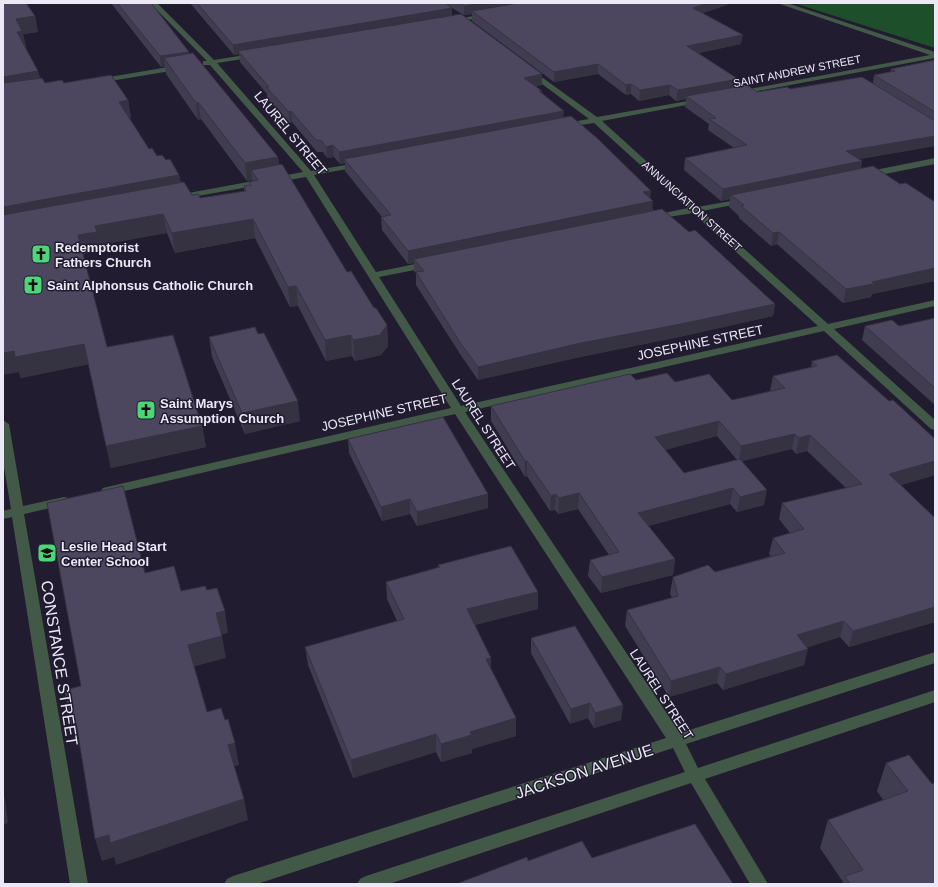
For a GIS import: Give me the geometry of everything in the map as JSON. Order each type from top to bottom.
[{"type":"street","name":"LAUREL STREET","points":[[153,3],[212,62],[309,174],[458,410],[677,740],[694,775],[759,884]]},
{"type":"street","points":[[780,3],[935,55]]},
{"type":"street","points":[[449,11],[473,28]]},
{"type":"street","points":[[446,22],[499,13]]},
{"type":"street","points":[[93,82],[266,53]]},
{"type":"street","name":"SAINT ANDREW STREET","points":[[729,95],[935,55]]},
{"type":"street","name":"ANNUNCIATION STREET","points":[[523,65],[596,120],[935,426]]},
{"type":"street","points":[[846,73],[859,81]]},
{"type":"street","points":[[558,127],[713,98]]},
{"type":"street","points":[[858,176],[935,161]]},
{"type":"street","points":[[172,199],[371,162]]},
{"type":"street","points":[[642,220],[758,197]]},
{"type":"street","points":[[374,275],[443,261]]},
{"type":"street","name":"JOSEPHINE STREET","points":[[93,494],[935,303]]},
{"type":"street","name":"CONSTANCE STREET","points":[[3,424],[10,513],[79,884]]},
{"type":"street","points":[[10,513],[78,497]]},
{"type":"street","name":"JACKSON AVENUE","points":[[233,884],[935,657]]},
{"type":"street","points":[[366,884],[935,696]]},
{"type":"green space","points":[[794,3],[935,3],[935,48]]},
{"type":"building","points":[[3,3],[26,3],[35,16],[16,19],[22,31],[17,32],[38,71],[3,77]]},
{"type":"building","points":[[117,3],[151,3],[189,52],[160,56]]},
{"type":"building","points":[[197,3],[445,3],[452,8],[233,45]]},
{"type":"building","points":[[459,3],[482,3],[464,6]]},
{"type":"building","points":[[518,3],[707,3],[693,8],[743,35],[687,46],[738,79],[678,90],[670,85],[640,90],[631,84],[626,85],[598,64],[554,72],[472,11]]},
{"type":"building","points":[[461,14],[542,74],[524,78],[542,91],[539,91],[564,111],[339,152],[333,145],[326,147],[322,141],[316,140],[291,111],[289,112],[266,87],[269,87],[238,51]]},
{"type":"building","points":[[193,53],[278,157],[245,163],[198,102],[196,103],[164,58]]},
{"type":"building","points":[[935,60],[935,112],[874,75],[895,71],[891,69]]},
{"type":"building","points":[[111,75],[128,100],[119,102],[149,149],[152,148],[157,156],[162,155],[166,160],[170,159],[179,175],[3,207],[3,83],[42,78],[45,83],[62,80],[64,83]]},
{"type":"building","points":[[862,77],[935,121],[935,136],[846,151],[862,161],[723,189],[685,158],[747,145],[709,119],[716,118],[686,96],[747,85],[757,92],[787,87],[790,89]]},
{"type":"building","points":[[571,116],[597,138],[651,191],[643,192],[653,201],[408,251],[381,217],[391,215],[344,159]]},
{"type":"building","points":[[282,164],[347,272],[351,271],[374,308],[376,308],[387,325],[380,335],[353,340],[351,335],[325,340],[296,286],[288,287],[253,219],[172,233],[163,214],[95,226],[97,232],[78,235],[107,347],[173,335],[202,426],[106,446],[84,344],[15,357],[14,351],[3,353],[3,215],[184,182],[192,195],[198,194],[200,198],[246,191],[244,186],[251,185],[249,182],[258,180],[251,170]]},
{"type":"building","points":[[873,166],[900,184],[906,183],[935,202],[935,268],[872,282],[874,284],[846,289],[779,232],[773,233],[741,206],[744,205],[731,195]]},
{"type":"building","points":[[662,209],[689,232],[695,230],[775,304],[581,343],[478,367],[461,344],[416,272],[424,271],[414,259]]},
{"type":"building","points":[[935,318],[935,388],[865,326],[892,320],[899,326]]},
{"type":"building","points":[[255,327],[258,334],[264,333],[298,401],[242,413],[209,337]]},
{"type":"building","points":[[837,355],[889,401],[893,400],[935,439],[935,461],[889,474],[935,517],[935,607],[853,631],[844,621],[797,635],[808,649],[726,674],[720,667],[671,681],[627,610],[678,596],[673,577],[708,565],[715,572],[785,553],[773,538],[804,529],[782,503],[862,484],[810,435],[799,438],[795,434],[741,446],[719,421],[655,437],[684,473],[740,459],[767,490],[740,497],[733,488],[638,513],[675,559],[602,577],[590,560],[619,552],[579,493],[559,498],[556,494],[551,496],[527,461],[525,461],[491,406],[630,374],[636,380],[667,373],[675,382],[709,374],[732,400],[785,388],[773,376],[817,366],[812,361]]},
{"type":"building","points":[[443,417],[488,494],[417,512],[410,499],[381,507],[348,439]]},
{"type":"building","points":[[123,486],[145,573],[174,566],[181,591],[205,586],[207,590],[217,588],[225,611],[216,613],[222,636],[188,645],[207,712],[221,708],[225,720],[228,719],[235,743],[228,745],[244,799],[110,843],[109,835],[95,839],[76,722],[71,724],[65,690],[81,686],[47,503]]},
{"type":"building","points":[[511,546],[538,592],[467,609],[491,658],[486,659],[516,718],[470,732],[472,735],[441,744],[436,734],[351,760],[305,647],[404,619],[386,582],[440,567],[438,565]]},
{"type":"building","points":[[575,626],[623,705],[595,713],[590,703],[571,709],[531,638]]},
{"type":"building","points":[[909,755],[932,784],[935,783],[935,884],[850,884],[845,876],[863,870],[828,820],[908,791],[886,763]]},
{"type":"building","points":[[695,824],[733,884],[456,884],[527,857],[528,861],[582,841],[592,858]]},
{"type":"place","name":"Redemptorist Fathers Church","points":[[41,254]]},
{"type":"place","name":"Saint Alphonsus Catholic Church","points":[[33,285]]},
{"type":"place","name":"Saint Marys Assumption Church","points":[[146,410]]},
{"type":"place","name":"Leslie Head Start Center School","points":[[47,553]]}]
